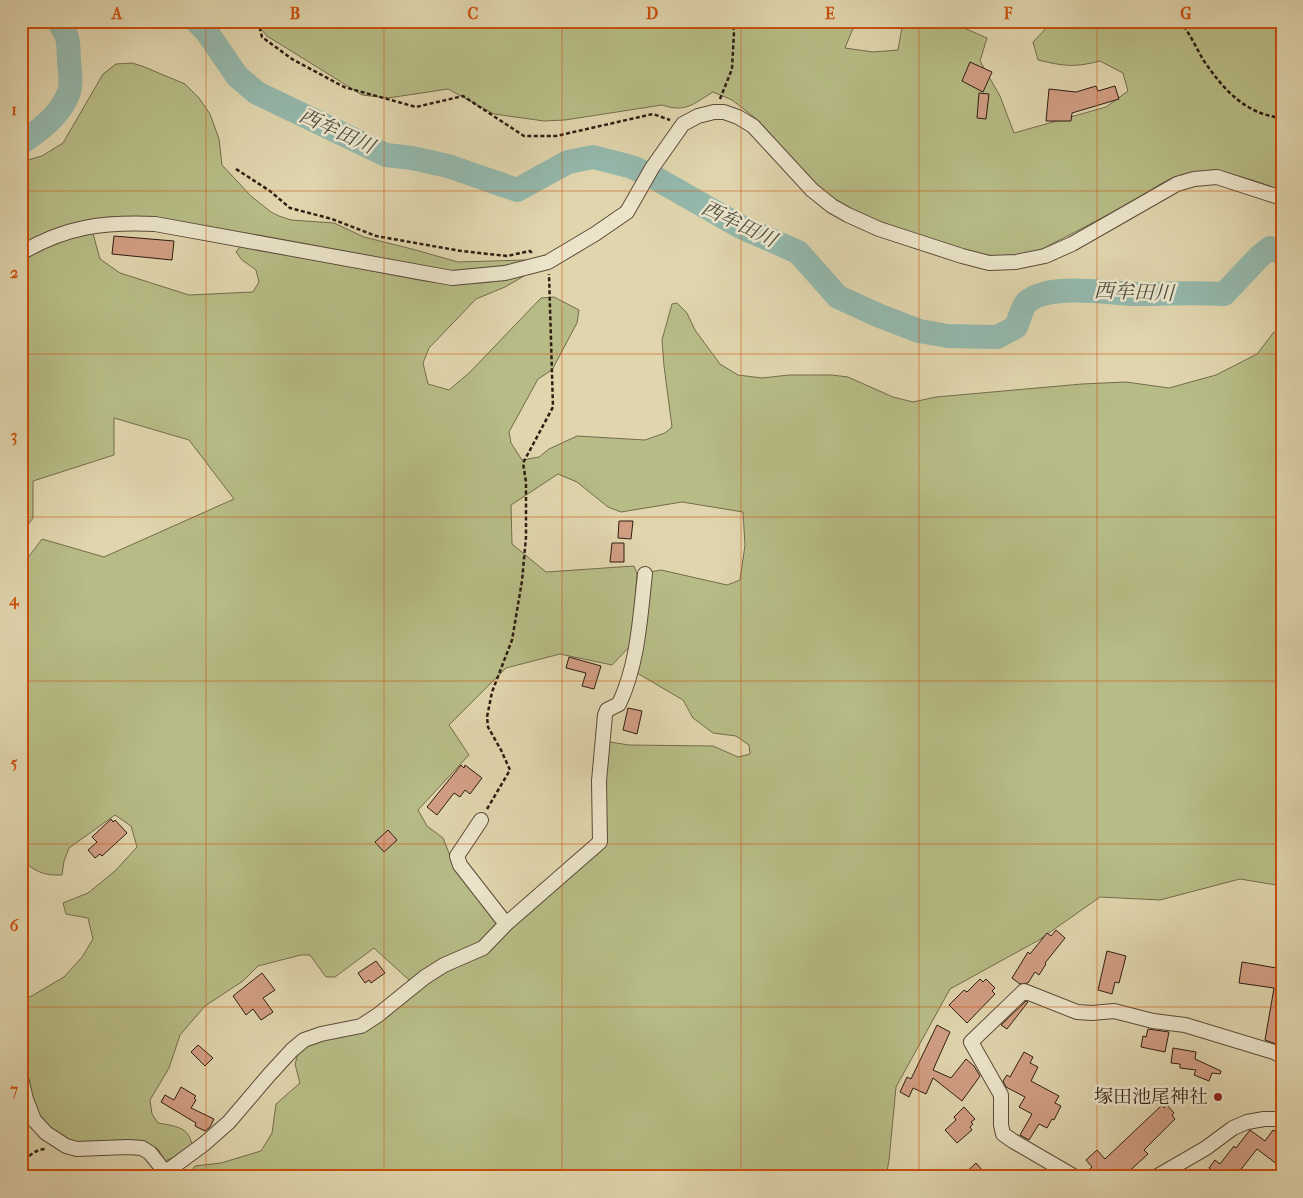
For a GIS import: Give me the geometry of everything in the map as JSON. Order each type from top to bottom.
[{"type":"street","points":[[21,253],[72,230],[118,223],[155,224],[452,278],[505,273],[548,262],[627,212],[652,168],[683,124],[693,118],[714,112],[724,112],[738,117],[753,126],[812,190],[832,206],[848,215],[879,229],[989,263],[1016,262],[1045,256],[1072,244],[1176,184],[1194,179],[1218,177],[1282,198]]},
{"type":"street","points":[[21,1078],[34,1120],[46,1133],[66,1146],[77,1149],[142,1148],[150,1153],[168,1174],[229,1122],[269,1075],[304,1040],[321,1034],[361,1026],[378,1015],[424,977],[483,948],[506,924],[600,842],[599,781],[605,715],[607,710],[619,704],[628,684],[638,641],[645,574]]},
{"type":"street","points":[[481,820],[457,856],[460,865],[506,924]]},
{"type":"street","points":[[1075,1177],[1003,1134],[1001,1125],[1001,1095],[971,1042],[1024,991],[1077,1012],[1114,1011],[1153,1021],[1185,1025],[1282,1056]]},
{"type":"street","points":[[1156,1177],[1206,1148],[1233,1128],[1247,1122],[1281,1117]]},
{"type":"path","points":[[258,21],[262,36],[292,58],[344,87],[416,107],[463,96],[524,136],[556,136],[653,114],[683,124]]},
{"type":"path","points":[[714,112],[732,69],[733,21]]},
{"type":"path","points":[[1180,21],[1205,61],[1240,103],[1254,111],[1282,118]]},
{"type":"path","points":[[236,169],[270,191],[290,208],[332,219],[376,236],[461,251],[507,256],[530,251],[548,262],[553,407],[523,463],[526,482],[526,537],[522,581],[512,640],[492,692],[487,717],[488,727],[510,770],[481,820]]},
{"type":"path","points":[[21,1166],[27,1157],[40,1149],[66,1146]]},
{"type":"green space","points":[[258,21],[856,21],[845,48],[873,52],[898,50],[903,21],[964,21],[964,28],[987,38],[980,61],[1000,96],[1014,133],[1106,107],[1128,91],[1123,73],[1100,61],[1083,65],[1069,65],[1038,60],[1033,42],[1053,21],[1282,21],[1282,191],[1235,175],[1210,172],[1185,174],[1165,182],[1040,250],[1025,255],[996,256],[970,253],[859,214],[833,199],[806,176],[759,121],[732,100],[713,92],[683,108],[662,105],[565,120],[544,121],[494,114],[448,89],[388,98],[362,95],[267,36],[261,29]]},
{"type":"green space","points":[[132,63],[185,84],[199,98],[210,114],[219,139],[222,165],[251,196],[271,212],[291,220],[334,223],[364,237],[458,262],[525,260],[513,265],[451,271],[144,218],[111,217],[61,227],[21,247],[21,162],[42,156],[63,143],[103,74],[116,64]]},
{"type":"green space","points":[[92,230],[100,259],[120,273],[189,295],[253,292],[259,282],[256,270],[242,260],[236,252],[241,246],[438,283],[474,283],[524,276],[505,287],[476,299],[429,348],[423,363],[428,384],[449,390],[470,372],[541,298],[554,297],[579,310],[577,323],[552,370],[538,379],[509,432],[511,443],[522,460],[539,457],[549,449],[577,436],[645,440],[665,433],[672,427],[662,340],[672,304],[677,303],[687,313],[695,330],[720,364],[738,375],[762,378],[789,375],[848,377],[893,397],[913,402],[936,397],[1082,384],[1126,382],[1169,388],[1216,375],[1257,354],[1274,332],[1282,333],[1282,886],[1240,879],[1160,900],[1100,897],[1039,940],[950,989],[896,1087],[886,1177],[187,1177],[195,1166],[221,1163],[261,1151],[272,1133],[276,1104],[300,1083],[295,1064],[298,1054],[306,1044],[367,1028],[426,982],[482,954],[515,921],[598,853],[605,843],[603,751],[610,742],[629,745],[713,746],[738,757],[750,754],[749,745],[736,736],[713,733],[693,718],[683,700],[637,673],[650,572],[661,570],[727,585],[740,580],[745,545],[743,512],[682,502],[621,512],[608,507],[577,482],[558,474],[511,505],[512,544],[546,572],[634,566],[637,574],[632,644],[612,665],[560,654],[506,668],[449,725],[469,755],[418,810],[427,826],[443,838],[453,863],[499,926],[479,944],[429,968],[409,980],[374,948],[335,977],[326,977],[310,955],[301,955],[258,966],[243,981],[205,1006],[180,1035],[169,1068],[150,1100],[152,1114],[158,1123],[181,1128],[188,1135],[192,1146],[184,1153],[165,1161],[158,1149],[143,1142],[82,1145],[68,1140],[46,1125],[31,1101],[25,1066],[23,1001],[64,977],[82,957],[93,939],[88,918],[66,914],[63,903],[88,893],[115,871],[137,847],[131,826],[115,815],[69,848],[64,861],[62,875],[50,875],[40,872],[30,867],[21,859],[21,567],[42,539],[104,557],[234,499],[189,440],[114,418],[114,455],[33,481],[33,518],[21,534],[21,266],[34,253],[43,248]]},
{"type":"building","points":[[970,62],[992,72],[983,92],[962,81]]},
{"type":"building","points":[[1096,86],[1098,91],[1115,86],[1119,99],[1072,113],[1071,121],[1046,121],[1049,89],[1076,92]]},
{"type":"building","points":[[979,93],[989,94],[986,119],[977,118]]},
{"type":"building","points":[[114,236],[174,241],[172,260],[112,254]]},
{"type":"building","points":[[619,521],[633,521],[631,539],[618,538]]},
{"type":"building","points":[[612,543],[624,543],[624,562],[610,562]]},
{"type":"building","points":[[569,657],[601,666],[594,689],[582,686],[586,673],[566,668]]},
{"type":"building","points":[[628,708],[642,711],[637,734],[623,730]]},
{"type":"building","points":[[461,765],[464,768],[465,765],[482,778],[470,794],[465,790],[460,797],[454,793],[437,815],[427,807]]},
{"type":"building","points":[[111,819],[113,822],[115,820],[127,833],[102,856],[100,854],[95,858],[88,850],[97,842],[92,837]]},
{"type":"building","points":[[388,830],[397,840],[384,852],[375,842]]},
{"type":"building","points":[[1056,930],[1065,938],[1045,963],[1039,975],[1035,972],[1028,983],[1020,984],[1012,978],[1028,952],[1030,954],[1047,933],[1051,936]]},
{"type":"building","points":[[1107,951],[1126,956],[1119,983],[1115,982],[1112,994],[1098,990]]},
{"type":"building","points":[[376,961],[385,973],[371,983],[369,980],[365,983],[358,973]]},
{"type":"building","points":[[1242,962],[1282,969],[1282,1046],[1265,1040],[1274,988],[1239,983]]},
{"type":"building","points":[[262,973],[275,990],[263,998],[273,1012],[261,1020],[253,1009],[246,1015],[233,996]]},
{"type":"building","points":[[980,979],[983,982],[986,979],[995,988],[992,991],[995,994],[967,1023],[949,1005],[964,990],[967,992]]},
{"type":"building","points":[[1026,1001],[1028,1002],[1007,1029],[1001,1025]]},
{"type":"building","points":[[937,1025],[950,1032],[933,1070],[951,1078],[966,1059],[974,1066],[980,1076],[962,1101],[933,1078],[926,1094],[913,1088],[909,1097],[900,1092],[907,1077],[911,1079]]},
{"type":"building","points":[[1148,1029],[1169,1032],[1165,1052],[1141,1047],[1143,1036],[1146,1037]]},
{"type":"building","points":[[198,1045],[213,1058],[205,1066],[191,1052]]},
{"type":"building","points":[[1173,1048],[1196,1052],[1195,1059],[1221,1071],[1220,1074],[1212,1073],[1209,1081],[1194,1075],[1196,1070],[1180,1068],[1180,1064],[1171,1063]]},
{"type":"building","points":[[1024,1052],[1033,1057],[1030,1063],[1038,1067],[1031,1081],[1059,1096],[1055,1103],[1061,1106],[1054,1120],[1052,1119],[1047,1128],[1039,1124],[1029,1140],[1020,1135],[1032,1114],[1019,1107],[1025,1097],[1006,1087],[1003,1081],[1007,1075],[1010,1077]]},
{"type":"building","points":[[181,1087],[196,1096],[194,1098],[196,1100],[191,1108],[214,1119],[210,1127],[205,1131],[195,1126],[196,1123],[161,1102],[165,1095],[174,1100]]},
{"type":"building","points":[[1162,1105],[1164,1108],[1167,1105],[1174,1113],[1172,1115],[1175,1119],[1144,1150],[1148,1154],[1123,1177],[1084,1177],[1083,1175],[1092,1167],[1086,1160],[1097,1150],[1105,1159]]},
{"type":"building","points":[[964,1107],[975,1119],[971,1122],[973,1124],[970,1127],[972,1130],[957,1143],[945,1130],[956,1120],[954,1117]]},
{"type":"building","points":[[1250,1130],[1265,1141],[1273,1130],[1282,1137],[1282,1168],[1257,1149],[1235,1177],[1220,1177],[1209,1168],[1215,1160],[1220,1164]]},
{"type":"building","points":[[976,1163],[988,1177],[961,1177]]},
{"type":"waterway","name":"西牟田川","points":[[21,143],[55,115],[69,92],[68,40],[58,21]]},
{"type":"waterway","name":"西牟田川","points":[[196,21],[207,32],[237,76],[257,93],[386,155],[412,158],[448,166],[517,190],[568,162],[593,157],[632,167],[650,175],[741,227],[798,252],[838,297],[919,331],[948,336],[997,337],[1016,327],[1027,302],[1037,296],[1050,292],[1081,290],[1139,294],[1224,294],[1270,248],[1282,253]]},
{"type":"place","name":"塚田池尾神社","points":[[1218,1097]]}]
